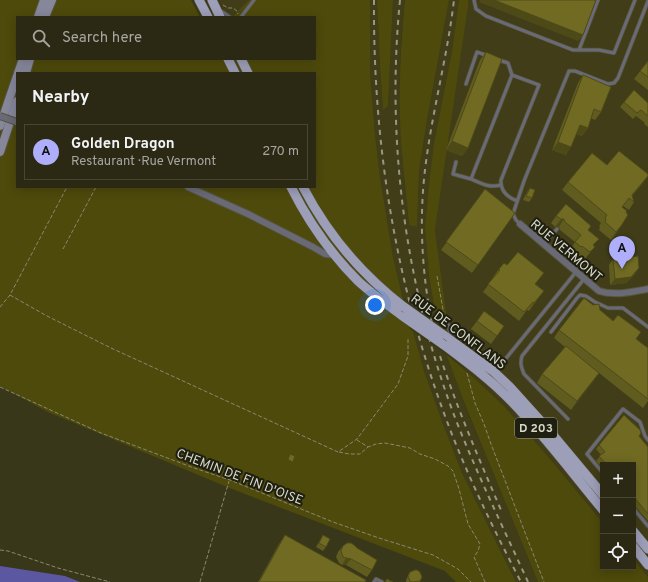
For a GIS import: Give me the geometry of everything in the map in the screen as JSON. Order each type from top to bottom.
[{"type":"main road","points":[[38,16],[44,0]]},
{"type":"main road","points":[[45,16],[52,0]]},
{"type":"main road","points":[[199,0],[207,16]]},
{"type":"main road","points":[[212,0],[220,16]]},
{"type":"main road","points":[[18,72],[23,60]]},
{"type":"main road","points":[[26,72],[30,60]]},
{"type":"main road","points":[[228,60],[234,72]]},
{"type":"main road","points":[[242,60],[248,72]]},
{"type":"main road","points":[[0,126],[16,79]]},
{"type":"main road","points":[[0,152],[16,104]]},
{"type":"main road","name":"RUE DE CONFLANS","points":[[292,188],[316,229],[335,255],[351,273],[369,290],[442,334],[447,343],[512,402],[600,506]]},
{"type":"main road","name":"RUE DE CONFLANS","points":[[304,188],[322,219],[347,254],[372,280],[404,312],[447,343],[493,371],[510,387],[547,428],[600,491]]},
{"type":"main road","points":[[636,534],[648,549]]},
{"type":"main road","points":[[636,550],[648,565]]},
{"type":"street","points":[[0,116],[16,122]]},
{"type":"street","name":"RUE DE CONFLANS","points":[[190,188],[248,214],[325,254],[335,255]]},
{"type":"street","name":"RUE VERMONT","points":[[520,224],[599,291],[607,294],[648,290]]},
{"type":"street","points":[[314,247],[318,244],[316,229]]},
{"type":"street","points":[[648,285],[648,290]]},
{"type":"lane","points":[[212,0],[228,16]]},
{"type":"lane","points":[[241,16],[254,0]]},
{"type":"lane","points":[[474,0],[476,9],[486,16],[573,50],[599,50],[614,53],[635,0]]},
{"type":"lane","points":[[579,50],[598,0]]},
{"type":"lane","points":[[520,224],[513,214],[517,201],[569,71],[575,71],[608,84],[614,83],[618,78],[648,1]]},
{"type":"lane","points":[[466,84],[478,52],[490,56]]},
{"type":"lane","points":[[471,180],[512,75],[508,63],[496,59]]},
{"type":"lane","points":[[512,75],[539,84],[501,180],[504,193],[517,201]]},
{"type":"lane","points":[[456,162],[453,174],[488,186],[501,185]]},
{"type":"lane","points":[[544,244],[557,229]]},
{"type":"lane","points":[[504,362],[576,272]]},
{"type":"lane","points":[[568,419],[524,374],[520,362],[522,356],[584,279]]},
{"type":"lane","points":[[551,332],[580,295],[586,296],[608,308],[623,308],[648,327]]},
{"type":"lane","points":[[445,320],[449,326],[447,343]]},
{"type":"lane","points":[[600,469],[587,454],[623,409],[640,422],[648,440]]},
{"type":"lane","points":[[636,512],[648,526]]},
{"type":"lane","points":[[374,582],[376,579],[382,582]]},
{"type":"path","points":[[224,5],[228,8],[233,8],[237,11],[240,16]]},
{"type":"path","points":[[0,307],[10,295],[66,188]]},
{"type":"path","points":[[63,249],[95,188]]},
{"type":"path","points":[[437,276],[445,320]]},
{"type":"path","points":[[10,295],[47,316],[111,348],[338,452],[360,454],[368,446],[385,443],[410,448],[448,466],[453,471],[468,524],[480,544],[474,557],[485,582]]},
{"type":"path","points":[[338,452],[357,439],[398,384],[408,356],[408,337]]},
{"type":"path","points":[[468,362],[467,373],[475,403],[544,582]]},
{"type":"path","name":"CHEMIN DE FIN D'OISE","points":[[0,387],[101,433],[187,466],[230,480],[333,522],[433,555],[458,569],[471,582]]},
{"type":"path","points":[[357,439],[368,446]]},
{"type":"path","points":[[200,582],[230,480]]},
{"type":"path","points":[[0,550],[8,551],[58,568],[110,582]]},
{"type":"shaded area","points":[[0,0],[191,0],[199,16],[16,16],[16,60],[316,60],[316,16],[233,16],[249,0],[370,0],[370,72],[380,177],[393,257],[410,329],[413,331],[424,371],[462,473],[516,582],[456,582],[445,571],[227,487],[48,412],[0,386]]},
{"type":"shaded area","points":[[219,0],[249,0],[233,16],[226,16]]},
{"type":"shaded area","points":[[370,0],[377,0],[383,110],[388,106],[393,0],[405,0],[401,41],[400,118],[409,225],[417,227],[419,171],[449,0],[459,0],[452,51],[434,143],[425,227],[429,276],[437,322],[403,298],[393,257],[375,135],[370,72]]},
{"type":"shaded area","points":[[377,0],[393,0],[388,106],[383,110],[380,66]]},
{"type":"shaded area","points":[[405,0],[449,0],[419,171],[417,227],[409,225],[402,159],[400,74]]},
{"type":"shaded area","points":[[459,0],[468,0],[468,6],[435,230],[447,319],[450,324],[451,335],[437,322],[429,276],[425,227],[434,143],[452,51]]},
{"type":"shaded area","points":[[468,0],[648,0],[648,577],[636,563],[636,462],[600,462],[600,519],[504,406],[455,360],[450,324],[447,319],[435,230]]},
{"type":"shaded area","points":[[413,331],[446,354],[464,403],[538,582],[516,582],[462,473],[424,371]]},
{"type":"shaded area","points":[[446,354],[504,406],[600,519],[600,570],[636,570],[636,563],[648,577],[648,582],[538,582],[464,402]]},
{"type":"shaded area","points":[[0,566],[65,576],[80,582],[0,582]]},
{"type":"building","points":[[494,0],[596,0],[583,35]]},
{"type":"building","points":[[486,52],[502,59],[468,148],[452,141]]},
{"type":"building","points":[[648,61],[648,77],[640,71]]},
{"type":"building","points":[[583,75],[611,87],[601,112],[594,109],[588,128],[580,125],[571,147],[558,142]]},
{"type":"building","points":[[634,90],[648,103],[648,116],[641,110],[637,113],[624,102]]},
{"type":"building","points":[[619,151],[648,174],[648,176],[632,195],[634,202],[629,198],[622,207],[627,211],[626,212],[628,215],[616,232],[605,222],[607,215],[568,182],[592,153],[607,165]]},
{"type":"building","points":[[530,188],[535,190],[532,198],[526,196]]},
{"type":"building","points":[[485,189],[515,213],[478,265],[446,242]]},
{"type":"building","points":[[566,204],[591,226],[588,230],[599,239],[593,245],[595,247],[590,252],[575,242],[581,235],[565,222],[564,219],[556,216]]},
{"type":"building","points":[[518,252],[544,273],[535,284],[544,291],[524,312],[488,284],[504,263],[507,265]]},
{"type":"building","points":[[638,256],[639,268],[631,277],[615,279],[613,259]]},
{"type":"building","points":[[584,298],[593,305],[599,304],[600,310],[613,321],[618,315],[641,332],[636,339],[648,348],[648,399],[559,330]]},
{"type":"building","points":[[484,311],[504,326],[497,336],[477,321]]},
{"type":"building","points":[[566,346],[599,373],[577,401],[542,374]]},
{"type":"building","points":[[624,415],[640,430],[641,433],[639,436],[648,447],[648,514],[636,500],[636,462],[604,462],[599,456],[605,452],[599,445]]},
{"type":"building","points":[[290,454],[295,456],[293,462],[288,460]]},
{"type":"building","points":[[285,535],[366,580],[365,582],[259,582]]},
{"type":"building","points":[[323,535],[330,539],[326,547],[319,543]]},
{"type":"building","points":[[347,543],[351,543],[377,560],[372,570],[351,559],[343,557],[341,551],[343,546]]},
{"type":"building","points":[[415,570],[420,572],[422,577],[420,581],[412,582],[408,576],[410,572]]},
{"type":"building","points":[[387,579],[393,582],[385,582]]},
{"type":"railway","points":[[374,0],[375,53],[383,159],[390,211],[400,263],[413,314],[445,416],[480,500],[521,582]]},
{"type":"railway","points":[[400,0],[396,53],[398,158],[403,211],[423,315],[437,365],[462,436],[528,582]]},
{"type":"railway","points":[[434,333],[427,295],[423,256],[422,218],[424,179],[430,134],[454,0]]},
{"type":"railway","points":[[440,356],[461,414],[501,510]]},
{"type":"place","name":"Golden Dragon","points":[[622,269]]}]
